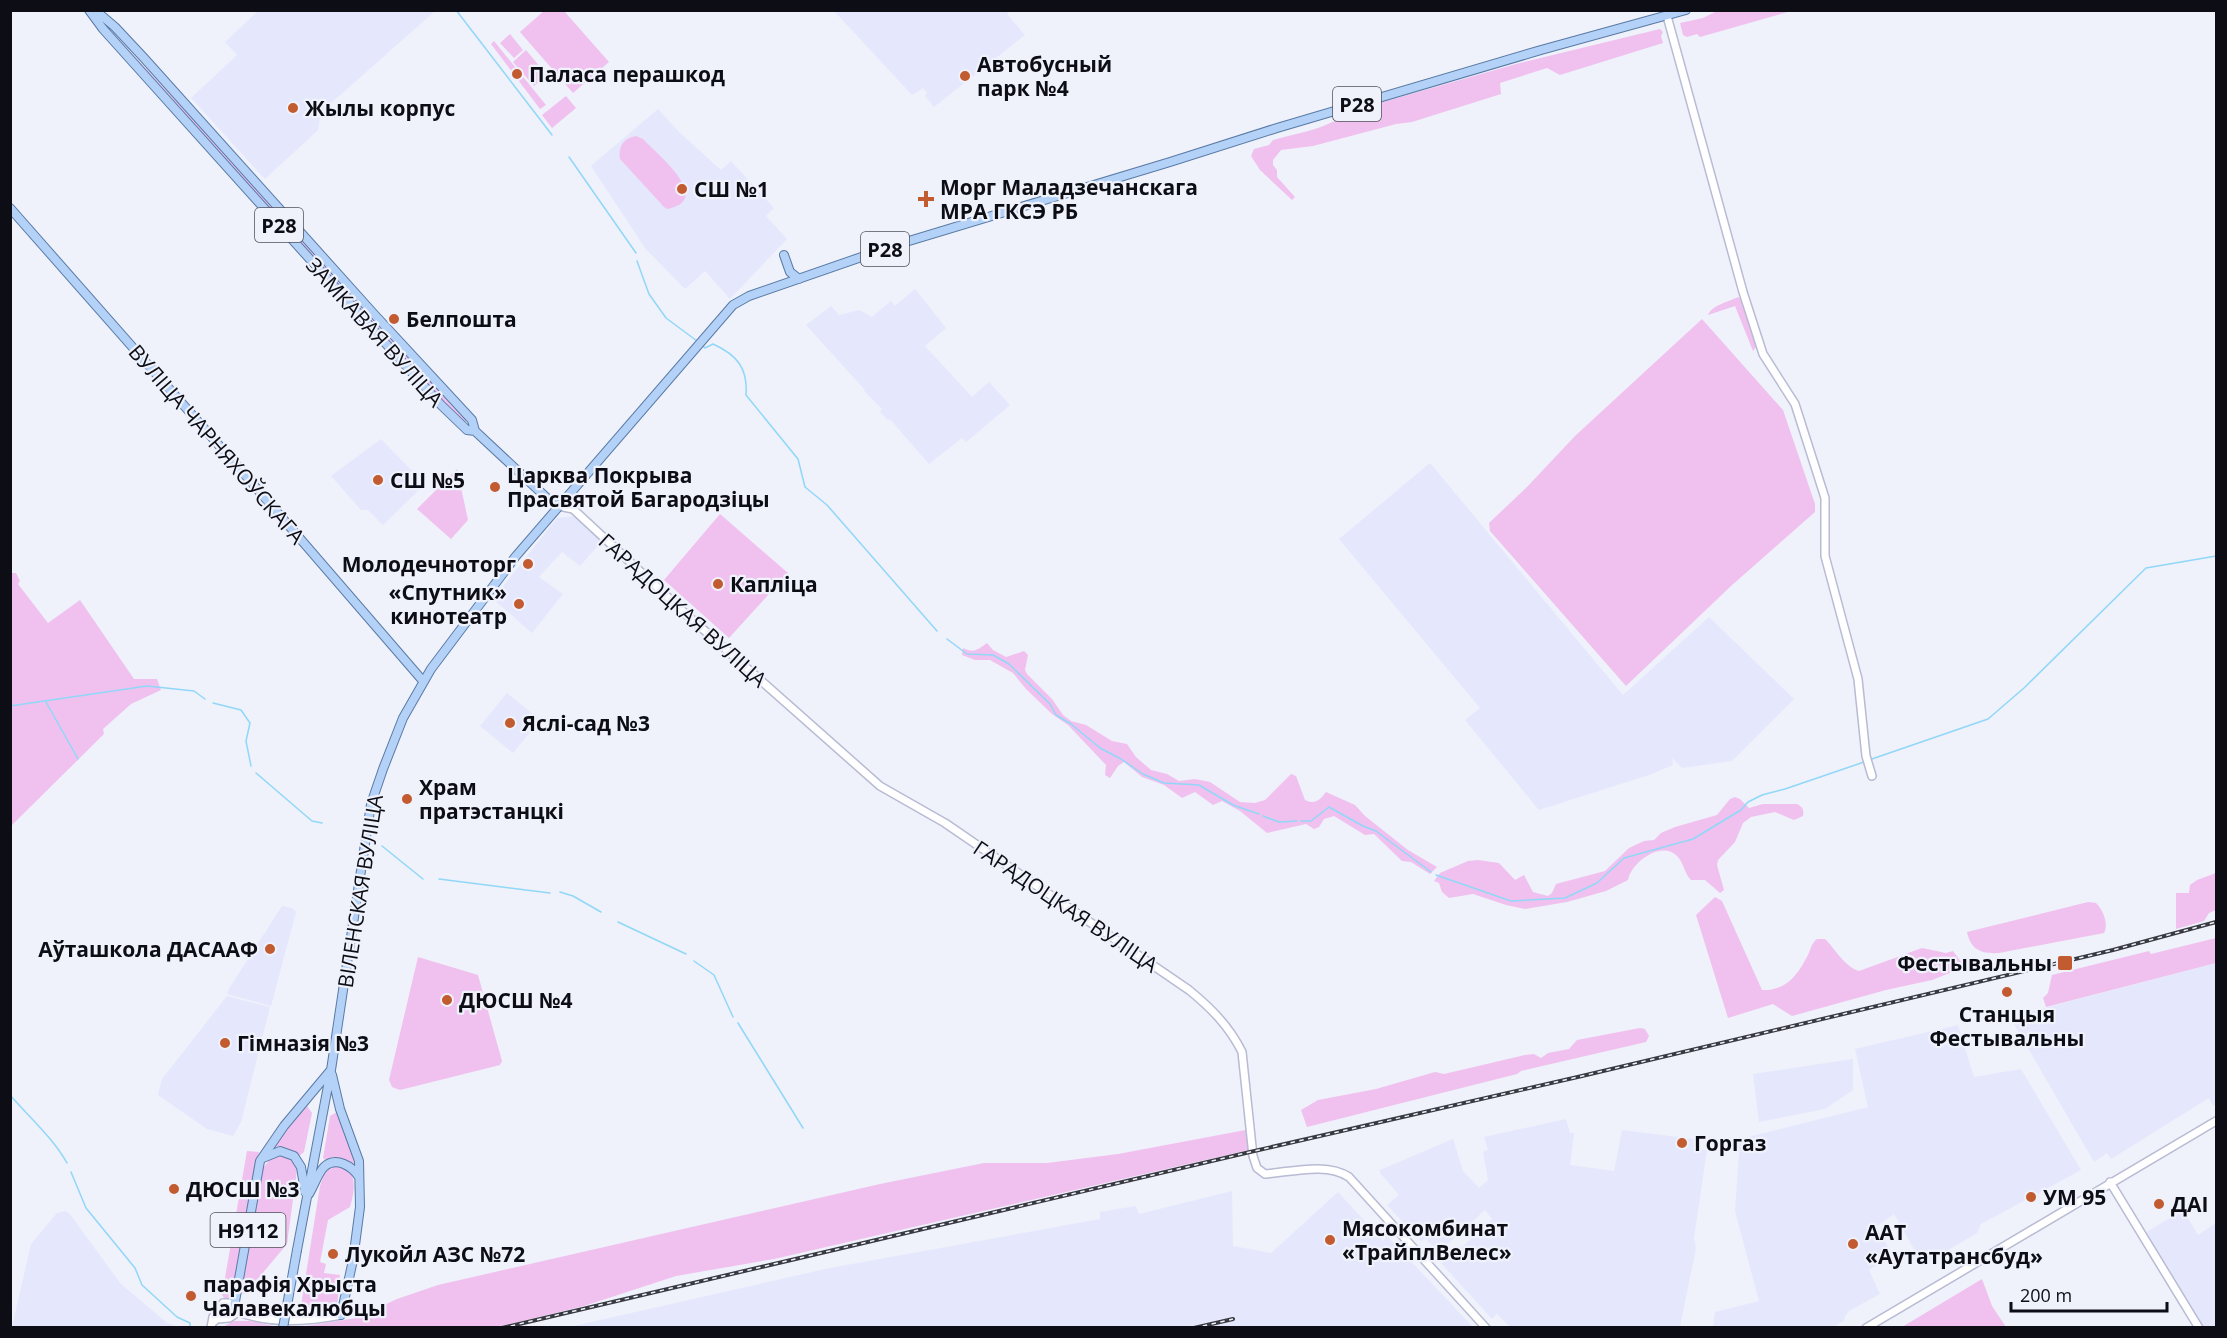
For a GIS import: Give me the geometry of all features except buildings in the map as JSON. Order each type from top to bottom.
[{"type":"main road","name":"ЗАМКАВАЯ ВУЛІЦА","points":[[89,10],[103,29],[441,405],[467,430],[475,431]]},
{"type":"main road","name":"ЗАМКАВАЯ ВУЛІЦА","points":[[95,10],[115,27],[144,58],[472,420],[475,431],[548,499],[560,506]]},
{"type":"main road","name":"Р28","points":[[560,506],[734,305],[749,296],[961,224],[1283,126],[1686,10]]},
{"type":"main road","name":"ВУЛІЦА ЧАРНЯХОЎСКАГА","points":[[10,208],[423,681]]},
{"type":"main road","points":[[286,233],[294,226]]},
{"type":"main road","points":[[784,255],[790,272],[799,279]]},
{"type":"main road","name":"ВІЛЕНСКАЯ ВУЛІЦА","points":[[283,1328],[331,1070],[371,804],[403,718],[423,681],[490,590],[560,506]]},
{"type":"main road","points":[[331,1070],[342,1113],[357,1149],[360,1178],[360,1207],[353,1260],[341,1315]]},
{"type":"main road","name":"Н9112","points":[[234,1307],[260,1161],[284,1126],[331,1070]]},
{"type":"main road","name":"Н9112","points":[[260,1161],[279,1151],[294,1156],[301,1167],[306,1201]]},
{"type":"main road","name":"Н9112","points":[[306,1201],[323,1168],[330,1164],[343,1164],[351,1168],[360,1178]]},
{"type":"street","points":[[1667,16],[1762,354],[1795,404],[1825,498],[1825,556],[1858,679],[1866,756],[1872,776]]},
{"type":"street","name":"ГАРАДОЦКАЯ ВУЛІЦА","points":[[560,506],[573,509],[687,615],[880,786],[955,830],[1189,990],[1214,1011],[1235,1037],[1242,1052],[1253,1156],[1257,1168],[1265,1173],[1327,1169],[1338,1171],[1349,1177],[1486,1328]]},
{"type":"street","points":[[1866,1328],[2217,1120]]},
{"type":"street","points":[[2110,1182],[2199,1328]]},
{"type":"street","points":[[212,1323],[223,1303],[270,1320],[299,1321],[341,1315]]},
{"type":"street","points":[[212,1323],[223,1317],[229,1317],[234,1307]]},
{"type":"street","points":[[219,1309],[223,1317]]},
{"type":"shaded area","points":[[545,10],[564,11],[609,62],[573,93],[520,32]]},
{"type":"shaded area","points":[[1719,10],[1791,11],[1700,37],[1697,34],[1687,37],[1683,35],[1680,23],[1703,18]]},
{"type":"shaded area","points":[[258,11],[435,11],[321,112],[318,130],[265,179],[191,98],[237,55],[225,42]]},
{"type":"shaded area","points":[[834,11],[1010,11],[1007,14],[1025,35],[934,107],[925,96],[927,93],[923,88],[912,95]]},
{"type":"shaded area","points":[[1660,29],[1663,32],[1661,36],[1663,43],[1560,75],[1547,68],[1500,83],[1501,94],[1412,122],[1396,124],[1313,146],[1281,150],[1273,160],[1273,165],[1277,170],[1277,177],[1295,197],[1292,200],[1260,170],[1251,156],[1254,149],[1269,145],[1273,140],[1331,123],[1348,112],[1516,64]]},
{"type":"shaded area","points":[[114,34],[289,223],[284,227],[111,36]]},
{"type":"shaded area","points":[[510,34],[523,50],[514,58],[500,43]]},
{"type":"shaded area","name":"Паласа перашкод","points":[[494,41],[546,105],[540,109],[491,44]]},
{"type":"shaded area","points":[[526,50],[547,75],[534,86],[513,62]]},
{"type":"shaded area","points":[[566,96],[576,108],[552,128],[542,115]]},
{"type":"shaded area","name":"СШ №1","points":[[658,109],[679,132],[721,170],[731,161],[774,208],[766,216],[787,239],[730,299],[705,271],[685,289],[645,248],[591,166]]},
{"type":"shaded area","points":[[636,136],[643,139],[678,176],[684,187],[685,196],[680,204],[667,209],[664,207],[620,159],[622,144]]},
{"type":"shaded area","points":[[296,232],[468,419],[462,425],[291,237]]},
{"type":"shaded area","points":[[915,289],[946,328],[925,346],[972,397],[989,382],[1010,405],[966,442],[962,438],[929,464],[890,419],[888,420],[880,412],[882,409],[806,325],[831,306],[839,315],[859,310],[872,317],[891,301],[895,306]]},
{"type":"shaded area","points":[[1738,297],[1741,299],[1757,346],[1753,351],[1735,306],[1708,315],[1717,306]]},
{"type":"shaded area","points":[[1702,319],[1783,410],[1815,504],[1815,512],[1731,586],[1626,686],[1490,531],[1489,523],[1575,436]]},
{"type":"shaded area","name":"СШ №5","points":[[381,439],[425,484],[383,525],[368,510],[361,510],[331,476]]},
{"type":"shaded area","points":[[1430,463],[1623,695],[1709,617],[1794,699],[1732,761],[1682,768],[1672,758],[1673,765],[1649,775],[1539,810],[1465,720],[1480,708],[1339,539]]},
{"type":"shaded area","points":[[457,469],[468,520],[451,539],[417,509]]},
{"type":"shaded area","points":[[720,514],[788,573],[729,638],[664,580]]},
{"type":"shaded area","points":[[575,516],[602,541],[580,566],[562,552],[539,577],[563,594],[532,633],[493,599],[557,518]]},
{"type":"shaded area","points":[[10,573],[16,573],[20,581],[18,584],[48,623],[80,600],[134,679],[157,679],[161,690],[131,704],[103,729],[104,734],[11,826]]},
{"type":"shaded area","points":[[987,643],[993,650],[1006,657],[1024,651],[1028,655],[1025,670],[1027,674],[1052,699],[1063,715],[1071,721],[1086,725],[1112,741],[1127,744],[1136,757],[1151,770],[1167,774],[1179,781],[1195,779],[1210,782],[1240,802],[1255,803],[1265,800],[1291,774],[1296,776],[1305,800],[1317,801],[1326,792],[1355,805],[1365,816],[1408,850],[1437,867],[1430,874],[1411,862],[1402,861],[1374,834],[1365,835],[1334,816],[1324,819],[1319,827],[1314,829],[1306,824],[1267,833],[1240,811],[1222,801],[1213,805],[1195,792],[1182,798],[1164,785],[1142,777],[1124,762],[1118,766],[1110,778],[1105,775],[1106,765],[1068,725],[1052,714],[1026,689],[1013,673],[990,660],[975,660],[962,655],[963,648],[973,651]]},
{"type":"shaded area","name":"Яслі-сад №3","points":[[507,693],[540,720],[513,753],[480,726]]},
{"type":"shaded area","points":[[1735,797],[1749,808],[1763,804],[1797,804],[1803,809],[1803,816],[1794,820],[1775,812],[1751,817],[1743,823],[1735,842],[1718,860],[1717,865],[1724,890],[1720,893],[1705,880],[1691,880],[1677,856],[1663,851],[1648,856],[1630,873],[1628,880],[1606,891],[1567,902],[1525,909],[1473,894],[1449,898],[1442,892],[1439,883],[1434,881],[1440,873],[1468,861],[1478,860],[1499,863],[1515,880],[1524,875],[1533,892],[1548,896],[1556,884],[1605,871],[1629,848],[1644,841],[1654,840],[1661,833],[1675,827],[1717,815],[1730,799]]},
{"type":"shaded area","points":[[2216,873],[2216,910],[2209,913],[2204,921],[2176,929],[2176,893],[2189,893],[2190,885]]},
{"type":"shaded area","points":[[1715,897],[1722,901],[1762,990],[1778,988],[1791,980],[1817,939],[1825,939],[1845,962],[1859,971],[1922,948],[1946,953],[1953,951],[1965,967],[1932,980],[1792,1016],[1773,1004],[1728,1018],[1696,915]]},
{"type":"shaded area","points":[[2088,902],[2096,903],[2101,909],[2106,921],[2104,933],[1993,953],[1982,952],[1974,947],[1967,932]]},
{"type":"shaded area","name":"Аўташкола ДАСААФ","points":[[282,906],[292,908],[296,912],[271,1006],[227,994],[230,987]]},
{"type":"shaded area","points":[[2216,938],[2216,963],[2046,1007],[2043,998],[2048,993],[2052,975],[2149,951],[2151,954]]},
{"type":"shaded area","name":"ДЮСШ №4","points":[[418,957],[478,975],[502,1061],[500,1065],[400,1090],[392,1087],[389,1080]]},
{"type":"shaded area","points":[[2216,963],[2216,1104],[2213,1106],[2209,1098],[2111,1159],[2107,1153],[2094,1162],[2010,1017]]},
{"type":"shaded area","name":"Гімназія №3","points":[[227,996],[270,1007],[241,1122],[233,1136],[207,1129],[158,1095],[162,1079]]},
{"type":"shaded area","points":[[1958,1025],[1974,1077],[2021,1069],[2081,1170],[1981,1224],[1977,1233],[1923,1265],[1894,1214],[1876,1227],[1893,1255],[1869,1270],[1880,1294],[1849,1311],[1845,1320],[1833,1327],[1713,1327],[1715,1312],[1759,1301],[1735,1211],[1740,1139],[1868,1107],[1855,1049]]},
{"type":"shaded area","points":[[1645,1029],[1649,1036],[1646,1042],[1521,1071],[1517,1074],[1307,1127],[1301,1110],[1318,1100],[1376,1089],[1435,1072],[1444,1074],[1525,1055],[1534,1054],[1541,1058],[1548,1053],[1569,1049],[1577,1040]]},
{"type":"shaded area","points":[[1853,1059],[1853,1090],[1825,1109],[1759,1122],[1753,1074]]},
{"type":"shaded area","points":[[307,1106],[312,1113],[304,1152],[299,1156],[285,1148],[270,1150]]},
{"type":"shaded area","points":[[337,1112],[353,1152],[354,1164],[340,1159],[326,1161],[323,1158],[330,1116]]},
{"type":"shaded area","points":[[1566,1119],[1570,1133],[1574,1133],[1570,1165],[1614,1171],[1622,1130],[1694,1139],[1694,1150],[1707,1150],[1694,1238],[1696,1248],[1680,1327],[1510,1327],[1497,1314],[1492,1319],[1441,1263],[1445,1258],[1441,1253],[1445,1250],[1452,1257],[1492,1219],[1485,1210],[1438,1253],[1426,1239],[1421,1241],[1387,1205],[1399,1195],[1380,1173],[1380,1170],[1453,1139],[1463,1171],[1479,1188],[1488,1180],[1483,1152],[1488,1150],[1484,1137]]},
{"type":"shaded area","points":[[1251,1129],[1253,1149],[774,1259],[676,1276],[584,1306],[498,1327],[294,1328],[356,1318],[397,1299],[438,1285],[880,1184],[984,1163],[1047,1163],[1118,1154]]},
{"type":"shaded area","points":[[247,1151],[259,1152],[232,1298],[224,1298],[222,1295]]},
{"type":"shaded area","points":[[278,1155],[290,1159],[297,1170],[287,1244],[245,1294],[240,1293],[263,1168],[271,1158]]},
{"type":"shaded area","points":[[335,1166],[348,1170],[352,1175],[354,1187],[350,1207],[328,1220],[320,1262],[326,1264],[324,1273],[340,1275],[337,1307],[300,1312],[320,1186],[325,1172]]},
{"type":"shaded area","points":[[1232,1191],[1233,1246],[1271,1253],[1338,1192],[1383,1241],[1387,1236],[1473,1327],[569,1327],[830,1268],[1100,1219],[1100,1212],[1136,1206],[1139,1214]]},
{"type":"shaded area","points":[[2183,1210],[2198,1235],[2216,1223],[2216,1327],[2203,1327],[2145,1233]]},
{"type":"shaded area","points":[[65,1211],[69,1213],[121,1284],[167,1323],[178,1327],[12,1327],[31,1244],[57,1213]]},
{"type":"shaded area","points":[[1982,1279],[1992,1306],[2006,1327],[1902,1327]]},
{"type":"shaded area","points":[[233,1321],[251,1321],[273,1326],[223,1327]]},
{"type":"waterway","points":[[456,10],[552,135]]},
{"type":"waterway","points":[[569,157],[636,253]]},
{"type":"waterway","points":[[637,261],[649,294],[666,318],[697,341]]},
{"type":"waterway","points":[[703,346],[705,348],[713,344],[735,358],[743,370],[746,395],[798,459],[805,487],[827,505],[937,631]]},
{"type":"waterway","points":[[1869,760],[1988,719],[2024,688],[2146,568],[2216,556]]},
{"type":"waterway","points":[[947,639],[967,654],[993,655],[1009,664],[1050,704],[1056,715],[1071,724],[1100,748],[1143,774],[1164,783],[1199,785],[1233,805],[1259,814]]},
{"type":"waterway","points":[[10,706],[147,686],[194,691],[205,699]]},
{"type":"waterway","points":[[46,702],[78,759]]},
{"type":"waterway","points":[[213,703],[241,710],[250,723],[246,741],[251,766]]},
{"type":"waterway","points":[[1436,875],[1511,901],[1565,898],[1597,883],[1624,858],[1693,839],[1762,795],[1864,762]]},
{"type":"waterway","points":[[256,773],[312,821],[322,823]]},
{"type":"waterway","points":[[1301,821],[1311,821],[1329,807],[1376,831],[1431,872]]},
{"type":"waterway","points":[[1263,816],[1279,822],[1297,821]]},
{"type":"waterway","points":[[382,846],[423,879]]},
{"type":"waterway","points":[[439,879],[550,893]]},
{"type":"waterway","points":[[560,892],[573,896],[601,912]]},
{"type":"waterway","points":[[618,922],[686,954]]},
{"type":"waterway","points":[[694,961],[714,975],[733,1017]]},
{"type":"waterway","points":[[738,1023],[803,1128]]},
{"type":"waterway","points":[[10,1095],[48,1136],[67,1163]]},
{"type":"waterway","points":[[71,1172],[86,1208],[135,1268],[142,1285],[177,1317],[190,1323],[190,1328]]},
{"type":"railway","points":[[502,1328],[1582,1076],[2113,950],[2216,922]]},
{"type":"railway","points":[[1194,1328],[1233,1319]]},
{"type":"place","name":"Паласа перашкод","points":[[517,74]]},
{"type":"place","name":"Автобусный парк №4","points":[[965,76]]},
{"type":"place","name":"Жылы корпус","points":[[293,108]]},
{"type":"place","name":"СШ №1","points":[[682,189]]},
{"type":"place","name":"Морг Маладзечанскага МРА ГКСЭ РБ","points":[[926,199]]},
{"type":"place","name":"Белпошта","points":[[394,319]]},
{"type":"place","name":"СШ №5","points":[[378,480]]},
{"type":"place","name":"Царква Покрыва Прасвятой Багародзіцы","points":[[495,487]]},
{"type":"place","name":"Молодечноторг","points":[[528,564]]},
{"type":"place","name":"Капліца","points":[[718,584]]},
{"type":"place","name":"«Спутник» кинотеатр","points":[[519,604]]},
{"type":"place","name":"Яслі-сад №3","points":[[510,723]]},
{"type":"place","name":"Храм пратэстанцкі","points":[[407,799]]},
{"type":"place","name":"Аўташкола ДАСААФ","points":[[270,949]]},
{"type":"place","name":"Фестывальны","points":[[2065,963]]},
{"type":"place","name":"Станцыя Фестывальны","points":[[2007,992]]},
{"type":"place","name":"ДЮСШ №4","points":[[447,1000]]},
{"type":"place","name":"Гімназія №3","points":[[225,1043]]},
{"type":"place","name":"Горгаз","points":[[1682,1143]]},
{"type":"place","name":"ДЮСШ №3","points":[[174,1189]]},
{"type":"place","name":"УМ 95","points":[[2031,1197]]},
{"type":"place","name":"ДАІ","points":[[2159,1204]]},
{"type":"place","name":"Мясокомбинат «ТрайплВелес»","points":[[1330,1240]]},
{"type":"place","name":"ААТ «Аутатрансбуд»","points":[[1853,1244]]},
{"type":"place","name":"Лукойл АЗС №72","points":[[333,1254]]},
{"type":"place","name":"парафія Хрыста Чалавекалюбцы","points":[[191,1296]]}]
